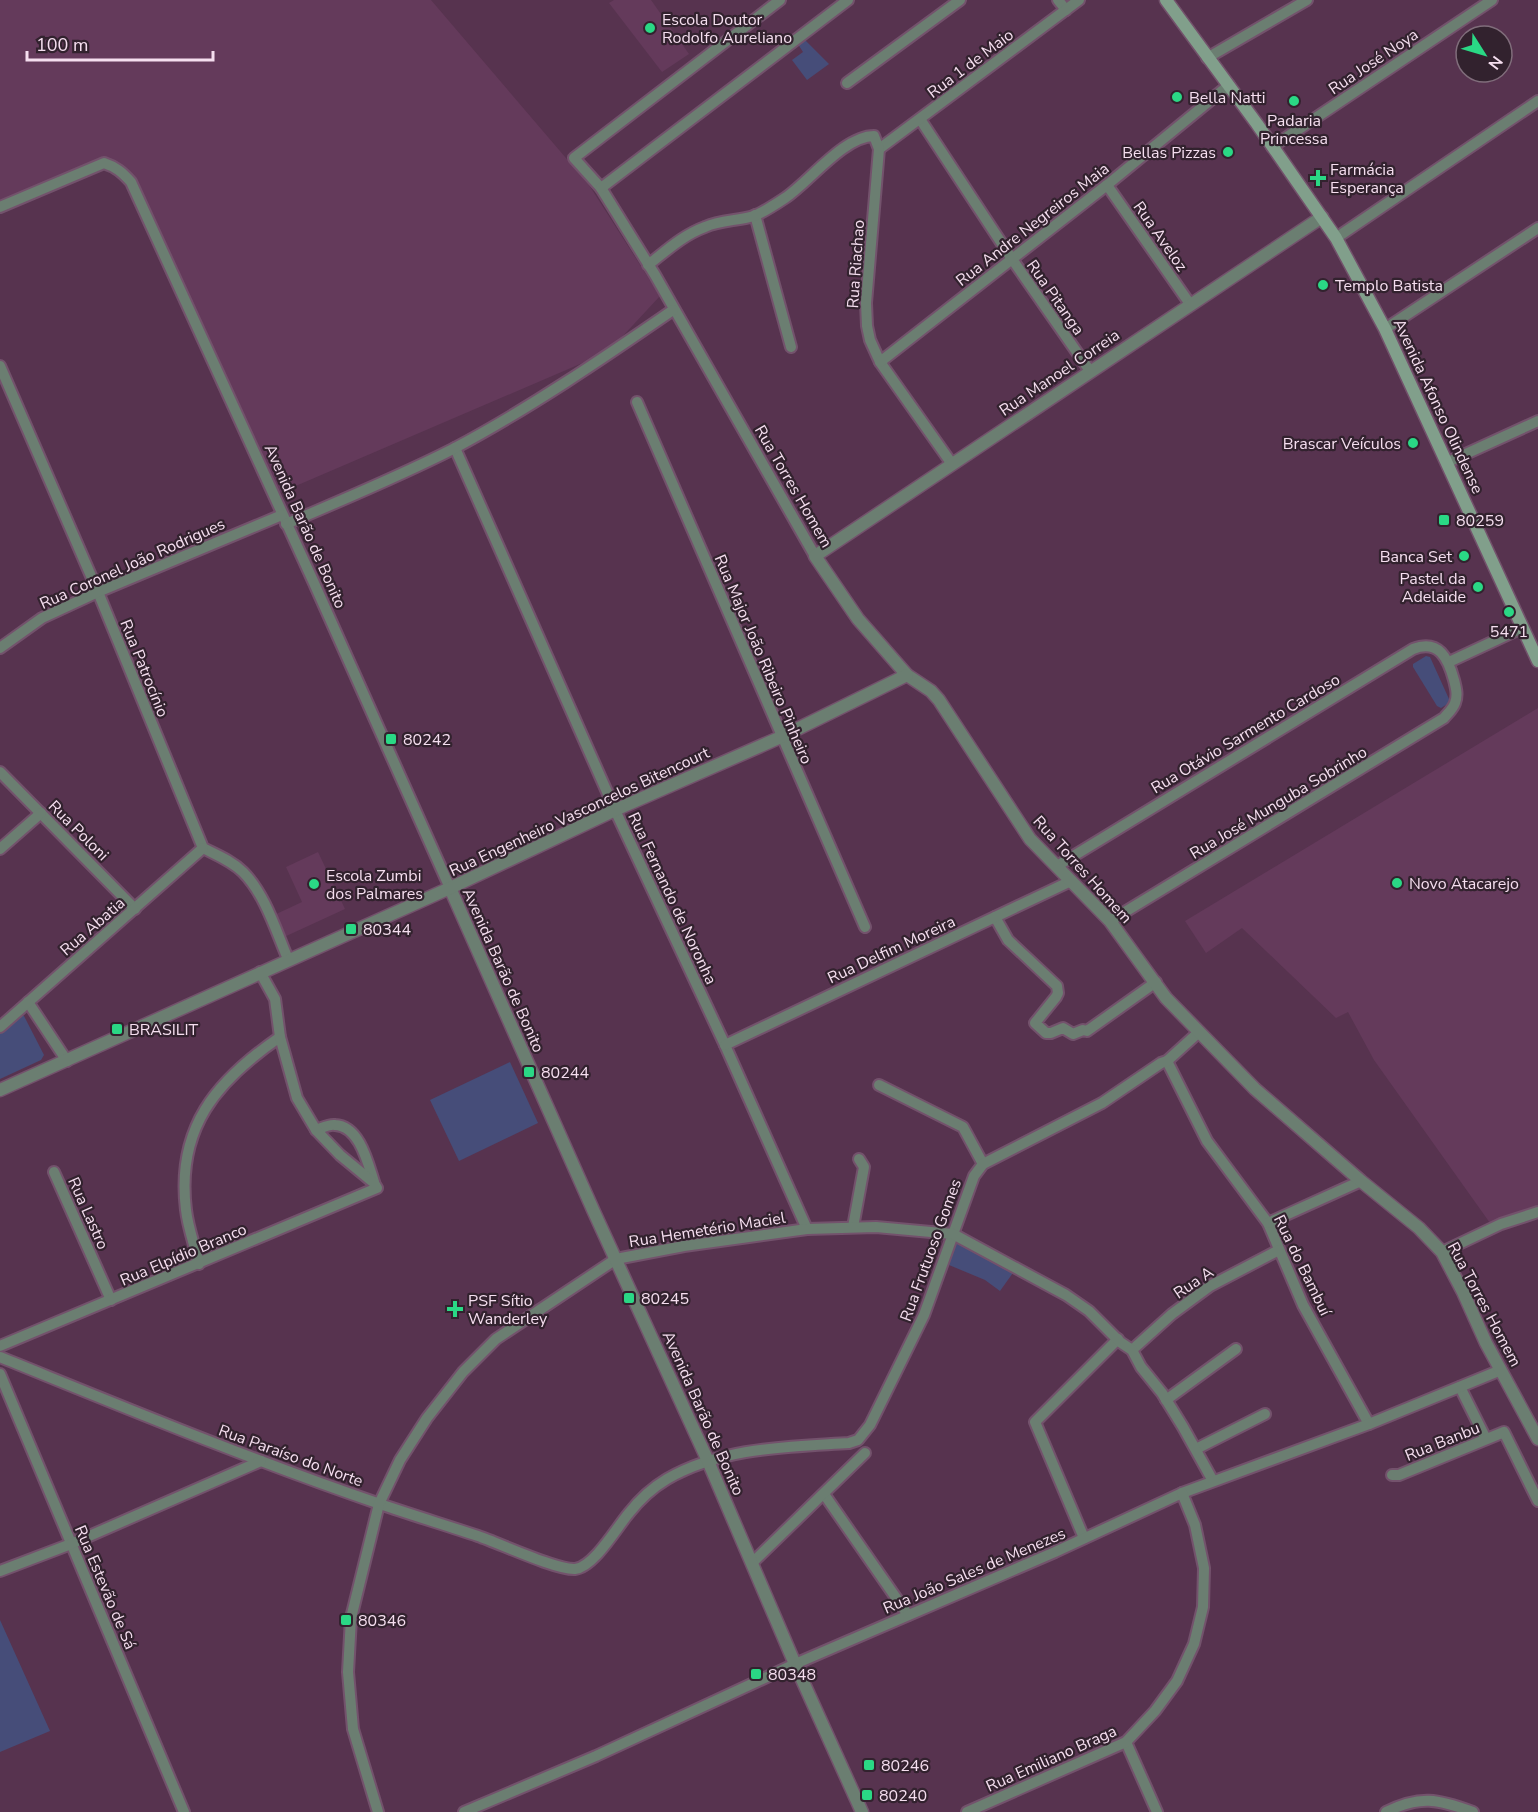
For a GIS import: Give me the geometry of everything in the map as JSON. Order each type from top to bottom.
[{"type":"main road","name":"Avenida Afonso Olindense","points":[[1166,0],[1336,238],[1385,329],[1538,661]]},
{"type":"street","name":"Rua Torres Homem","points":[[780,0],[574,158],[601,188],[655,275],[815,555],[858,619],[907,675],[931,691],[1030,838],[1110,921],[1167,998],[1255,1089],[1419,1228],[1442,1252],[1538,1439]]},
{"type":"street","points":[[601,188],[848,0]]},
{"type":"street","points":[[847,83],[960,0]]},
{"type":"street","points":[[1058,0],[1066,10]]},
{"type":"street","name":"Rua 1 de Maio","points":[[879,149],[1079,0]]},
{"type":"street","points":[[1207,58],[1307,0]]},
{"type":"street","name":"Rua José Noya","points":[[1272,147],[1492,0]]},
{"type":"street","name":"Rua Andre Negreiros Maia","points":[[880,362],[1107,185],[1228,85]]},
{"type":"street","points":[[1336,238],[1538,101]]},
{"type":"street","name":"Rua Pitanga","points":[[920,119],[1090,372]]},
{"type":"street","points":[[648,265],[684,237],[703,227],[755,215],[786,197],[832,158],[859,139],[874,136],[879,149]]},
{"type":"street","name":"Rua Riachao","points":[[879,149],[867,303],[867,326],[870,340],[880,362],[952,465]]},
{"type":"street","name":"Avenida Barão de Bonito","points":[[0,207],[104,163],[122,172],[137,194],[708,1461],[795,1664],[862,1812]]},
{"type":"street","name":"Rua Aveloz","points":[[1107,185],[1190,304]]},
{"type":"street","points":[[755,215],[790,347]]},
{"type":"street","name":"Rua Manoel Correia","points":[[815,555],[1322,217]]},
{"type":"street","points":[[1385,329],[1538,228]]},
{"type":"street","name":"Rua Coronel João Rodrigues","points":[[0,648],[42,618],[98,592],[284,519],[381,484],[455,448],[569,381],[674,309]]},
{"type":"street","name":"Rua Patrocínio","points":[[0,366],[98,592],[203,848]]},
{"type":"street","name":"Rua Major João Ribeiro Pinheiro","points":[[637,402],[865,927]]},
{"type":"street","points":[[1448,462],[1538,421]]},
{"type":"street","name":"Rua Fernando de Noronha","points":[[455,448],[615,810],[725,1045],[807,1228]]},
{"type":"street","points":[[1449,662],[1522,628]]},
{"type":"street","name":"Rua Otávio Sarmento Cardoso","points":[[1057,866],[1413,649],[1423,645],[1432,647],[1449,662]]},
{"type":"street","name":"Rua José Munguba Sobrinho","points":[[1110,921],[1444,718],[1456,702],[1457,692],[1449,662]]},
{"type":"street","name":"Rua Engenheiro Vasconcelos Bitencourt","points":[[0,1090],[450,888],[615,810],[781,737],[907,675]]},
{"type":"street","name":"Rua Poloni","points":[[0,772],[135,909]]},
{"type":"street","points":[[0,849],[41,813]]},
{"type":"street","points":[[203,848],[228,860],[243,872],[261,899],[288,959]]},
{"type":"street","name":"Rua Abatia","points":[[0,1027],[203,848]]},
{"type":"street","name":"Rua Delfim Moreira","points":[[725,1045],[1071,881]]},
{"type":"street","points":[[995,917],[1008,940],[1057,986],[1056,998],[1035,1023],[1046,1033],[1051,1034],[1063,1028],[1073,1034],[1083,1030],[1087,1031],[1156,982]]},
{"type":"street","points":[[260,972],[275,999],[280,1037],[297,1098],[316,1130],[375,1186]]},
{"type":"street","points":[[28,1002],[68,1061]]},
{"type":"street","points":[[879,1085],[963,1127],[983,1164],[1102,1103],[1167,1061],[1199,1032]]},
{"type":"street","points":[[199,1264],[186,1210],[185,1167],[194,1132],[209,1102],[228,1077],[280,1037]]},
{"type":"street","name":"Rua do Bambuí","points":[[1167,1061],[1207,1142],[1268,1223],[1303,1305],[1369,1424]]},
{"type":"street","points":[[316,1130],[334,1124],[352,1133],[358,1141],[375,1186]]},
{"type":"street","points":[[853,1227],[864,1167],[859,1159]]},
{"type":"street","name":"Rua Frutuoso Gomes","points":[[708,1461],[742,1451],[853,1442],[863,1436],[898,1371],[924,1314],[974,1176],[983,1164]]},
{"type":"street","name":"Rua Lastro","points":[[54,1172],[111,1300]]},
{"type":"street","points":[[1268,1223],[1361,1181]]},
{"type":"street","name":"Rua Elpídio Branco","points":[[0,1346],[199,1264],[375,1186]]},
{"type":"street","points":[[1442,1252],[1501,1224],[1538,1212]]},
{"type":"street","name":"Rua Hemetério Maciel","points":[[378,1812],[353,1729],[348,1672],[351,1618],[379,1504],[400,1460],[427,1418],[471,1364],[496,1339],[616,1259],[684,1246],[807,1228],[876,1227],[953,1234],[1066,1295],[1089,1311],[1132,1350],[1141,1367],[1166,1400],[1214,1481]]},
{"type":"street","name":"Rua A","points":[[1132,1350],[1172,1314],[1210,1286],[1279,1250]]},
{"type":"street","points":[[1084,1538],[1035,1422],[1118,1339]]},
{"type":"street","points":[[1166,1400],[1236,1349]]},
{"type":"street","name":"Rua Paraíso do Norte","points":[[0,1357],[261,1461],[379,1504],[479,1536],[560,1567],[575,1569],[582,1567],[594,1557],[649,1491],[669,1478],[708,1461]]},
{"type":"street","name":"Rua João Sales de Menezes","points":[[464,1812],[596,1756],[795,1664],[1182,1493],[1369,1424],[1501,1370]]},
{"type":"street","name":"Rua Estevão de Sá","points":[[0,1374],[183,1812]]},
{"type":"street","points":[[1460,1388],[1486,1439]]},
{"type":"street","points":[[1196,1449],[1265,1414]]},
{"type":"street","name":"Rua Banbu","points":[[1392,1475],[1399,1475],[1504,1431],[1538,1501]]},
{"type":"street","points":[[752,1563],[865,1453]]},
{"type":"street","points":[[0,1571],[71,1544],[261,1461]]},
{"type":"street","name":"Rua Emiliano Braga","points":[[967,1812],[1126,1742],[1155,1711],[1177,1681],[1194,1644],[1203,1607],[1204,1569],[1201,1545],[1182,1493]]},
{"type":"street","points":[[824,1494],[908,1615]]},
{"type":"street","points":[[1126,1742],[1157,1812]]},
{"type":"street","points":[[1386,1812],[1401,1804],[1425,1799],[1445,1802],[1473,1812]]},
{"type":"shaded area","points":[[0,0],[431,0],[589,185],[660,296],[608,352],[270,497],[118,162],[0,202]]},
{"type":"shaded area","name":"Escola Doutor Rodolfo Aureliano","points":[[614,0],[651,0],[689,54],[662,72],[609,3]]},
{"type":"shaded area","points":[[804,39],[829,64],[807,80],[792,60],[803,52],[796,41]]},
{"type":"shaded area","points":[[1426,656],[1430,657],[1449,699],[1449,703],[1441,708],[1437,706],[1413,667],[1413,664]]},
{"type":"shaded area","points":[[1538,708],[1538,1205],[1490,1223],[1374,1060],[1348,1012],[1336,1018],[1242,928],[1206,953],[1185,921]]},
{"type":"shaded area","name":"Escola Zumbi dos Palmares","points":[[318,852],[345,909],[282,938],[272,916],[302,902],[286,867]]},
{"type":"shaded area","points":[[21,1014],[44,1055],[41,1060],[0,1079],[0,1032]]},
{"type":"shaded area","points":[[510,1062],[538,1123],[459,1161],[430,1100]]},
{"type":"shaded area","points":[[956,1242],[1015,1270],[1000,1291],[985,1280],[949,1265]]},
{"type":"shaded area","points":[[0,1620],[50,1731],[0,1752]]},
{"type":"place","name":"Escola Doutor Rodolfo Aureliano","points":[[650,28]]},
{"type":"place","name":"Bella Natti","points":[[1177,97]]},
{"type":"place","name":"Padaria Princessa","points":[[1294,101]]},
{"type":"place","name":"Bellas Pizzas","points":[[1228,152]]},
{"type":"place","name":"Farmácia Esperança","points":[[1318,178]]},
{"type":"place","name":"Templo Batista","points":[[1323,285]]},
{"type":"place","name":"Brascar Veículos","points":[[1413,443]]},
{"type":"place","name":"80259","points":[[1444,520]]},
{"type":"place","name":"Banca Set","points":[[1464,556]]},
{"type":"place","name":"Pastel da Adelaide","points":[[1478,587]]},
{"type":"place","name":"5471","points":[[1509,612]]},
{"type":"place","name":"80242","points":[[391,739]]},
{"type":"place","name":"Novo Atacarejo","points":[[1397,883]]},
{"type":"place","name":"Escola Zumbi dos Palmares","points":[[314,884]]},
{"type":"place","name":"80344","points":[[351,929]]},
{"type":"place","name":"BRASILIT","points":[[117,1029]]},
{"type":"place","name":"80244","points":[[529,1072]]},
{"type":"place","name":"80245","points":[[629,1298]]},
{"type":"place","name":"PSF Sítio Wanderley","points":[[455,1309]]},
{"type":"place","name":"80346","points":[[346,1620]]},
{"type":"place","name":"80348","points":[[756,1674]]},
{"type":"place","name":"80246","points":[[869,1765]]},
{"type":"place","name":"80240","points":[[867,1795]]}]
